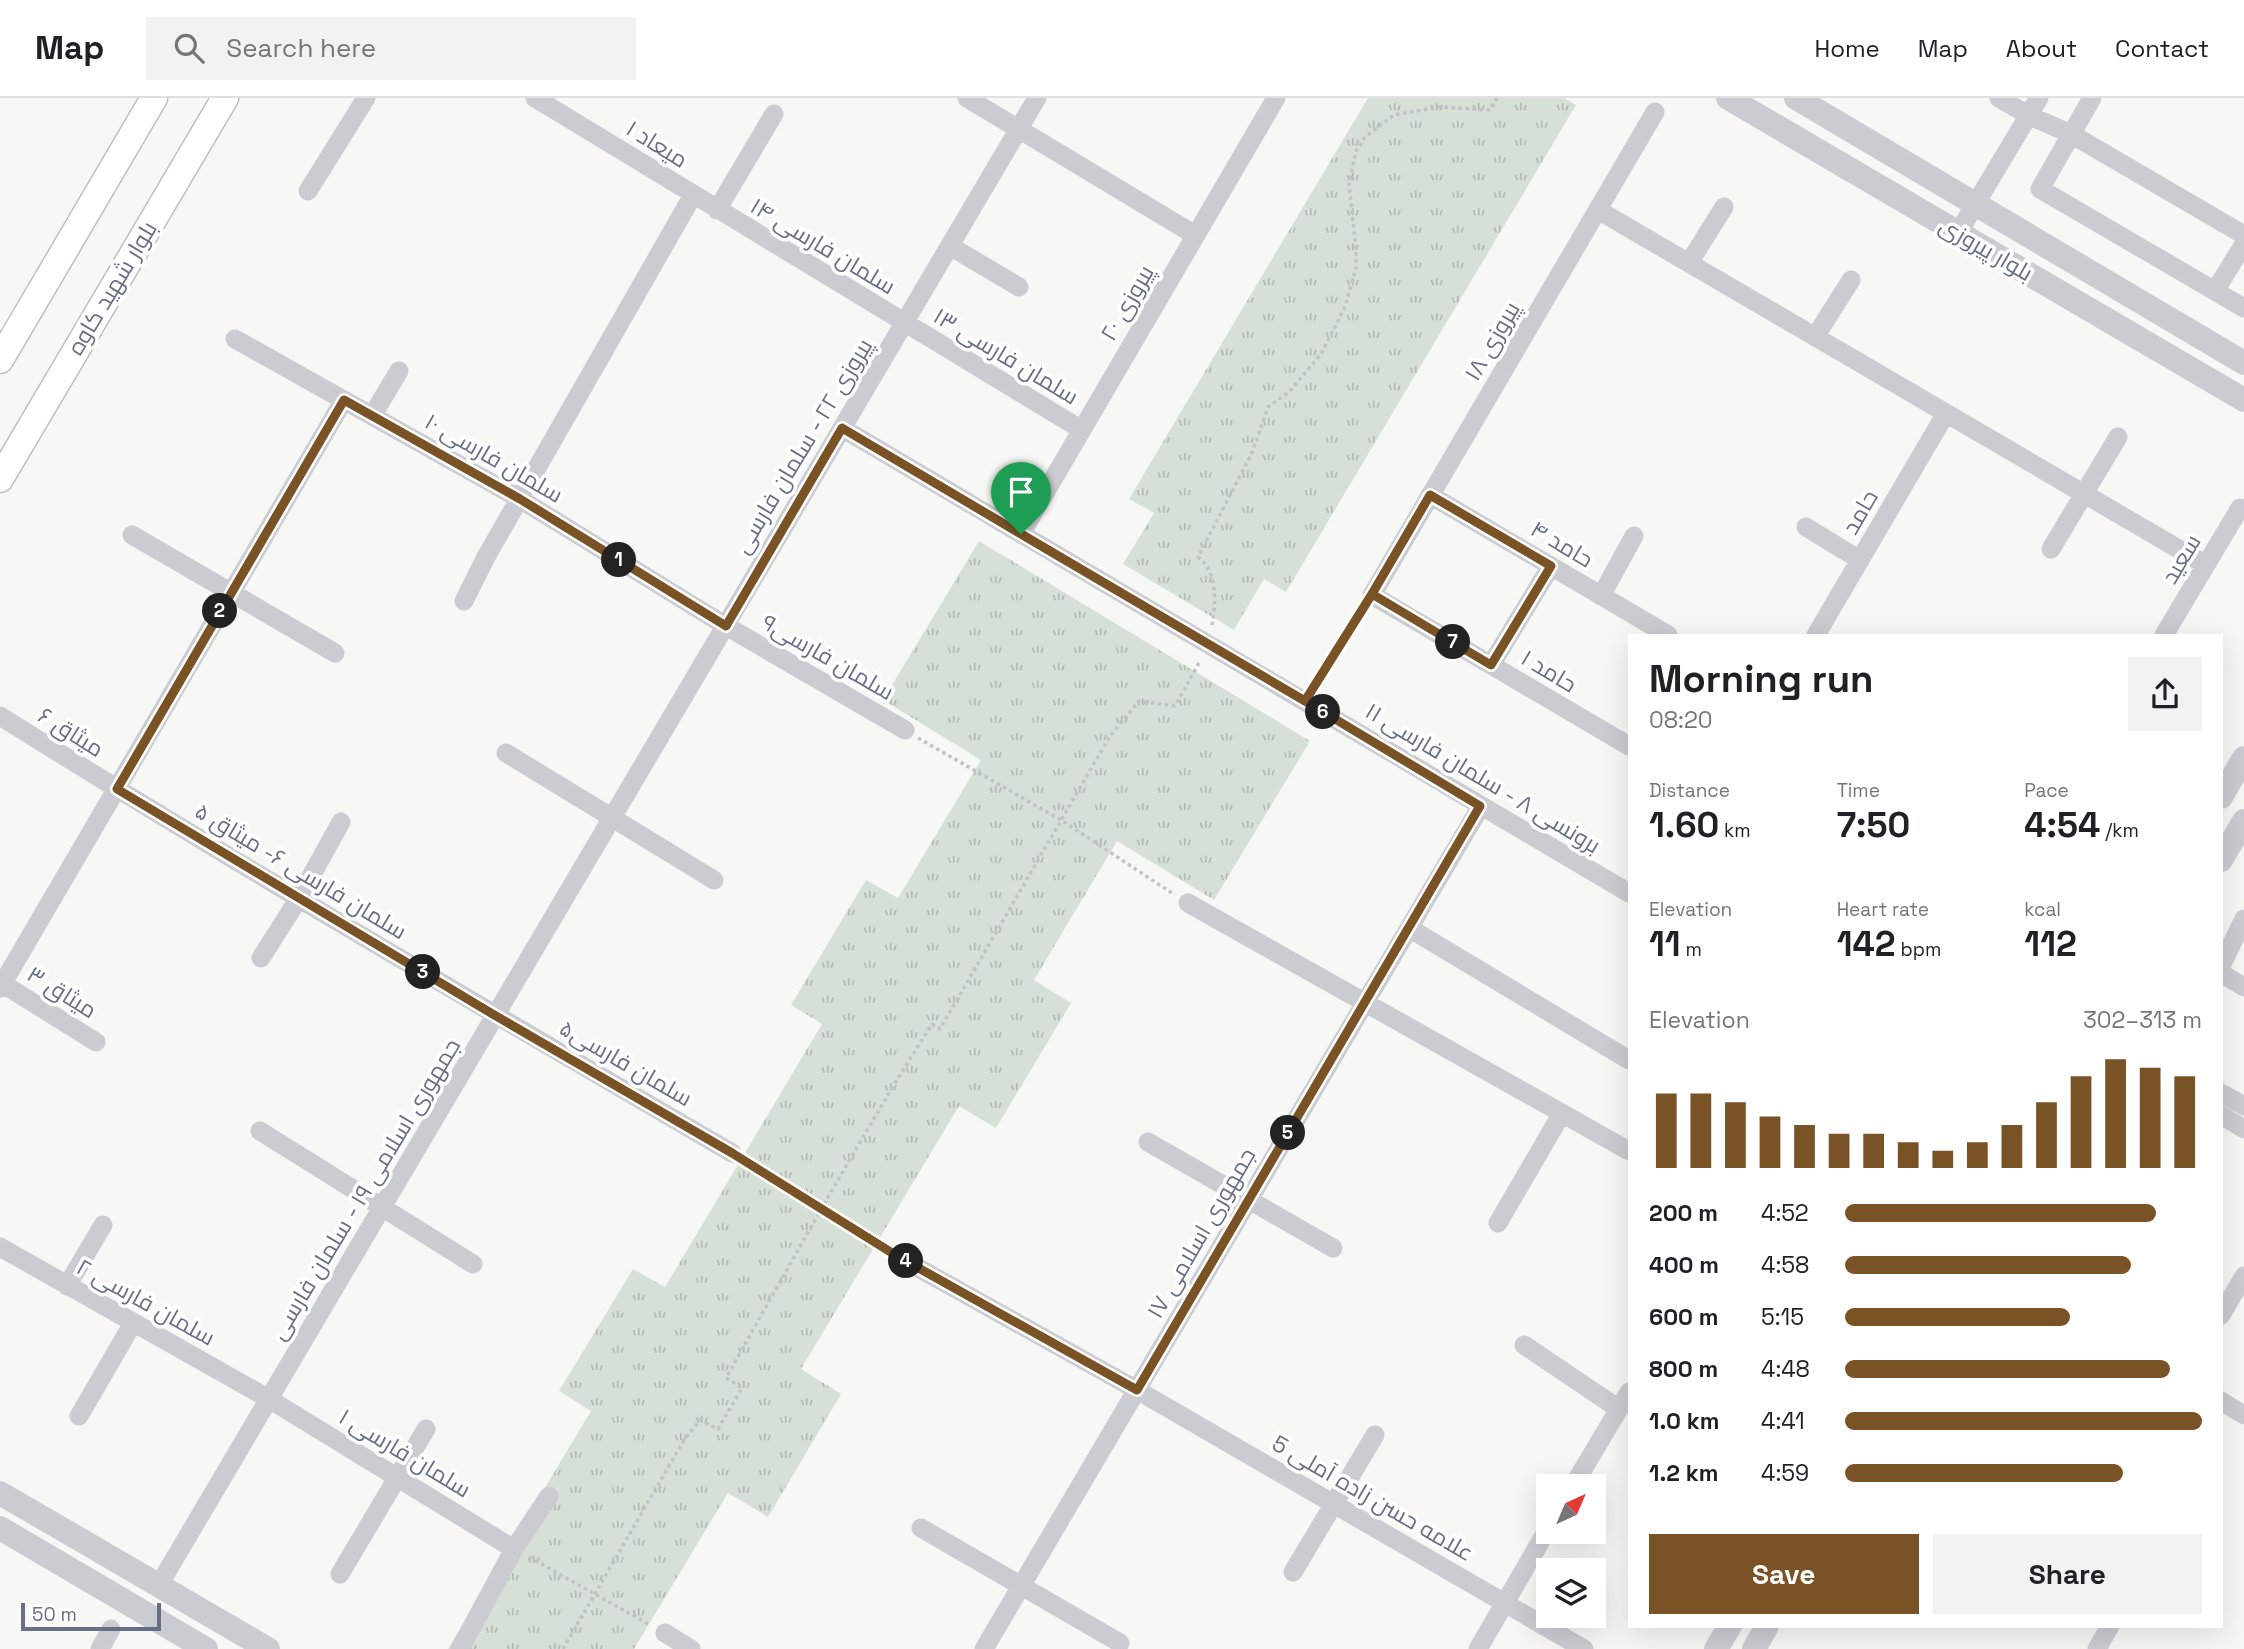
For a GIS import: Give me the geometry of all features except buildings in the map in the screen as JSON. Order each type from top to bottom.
[{"type":"main road","points":[[0,360],[154,98]]},
{"type":"main road","name":"بلوار شهید کاوه","points":[[0,479],[225,98]]},
{"type":"street","points":[[308,191],[366,98]]},
{"type":"street","name":"میعاد ۱","points":[[535,98],[717,210]]},
{"type":"street","points":[[967,98],[1195,235]]},
{"type":"street","name":"پیروزی ۲۲ - سلمان فارسی","points":[[612,818],[1037,98]]},
{"type":"street","name":"پیروزی ۲۰","points":[[1021,534],[1276,98]]},
{"type":"street","name":"بلوار پیروزی","points":[[1728,98],[2244,400]]},
{"type":"street","name":"بلوار پیروزی","points":[[1796,98],[2244,363]]},
{"type":"street","points":[[1999,98],[2028,116],[2071,134],[2244,235]]},
{"type":"street","points":[[1958,233],[2039,98]]},
{"type":"street","points":[[2092,98],[2039,188],[2244,308]]},
{"type":"street","name":"پیروزی ۱۸","points":[[1372,594],[1655,112]]},
{"type":"street","points":[[717,210],[774,114]]},
{"type":"street","points":[[464,601],[486,557],[693,195]]},
{"type":"street","points":[[1689,263],[1724,207]]},
{"type":"street","name":"سلمان فارسی ۱۴","points":[[717,210],[904,323]]},
{"type":"street","points":[[1598,210],[2206,565]]},
{"type":"street","points":[[2215,291],[2244,244]]},
{"type":"street","points":[[950,246],[1019,287]]},
{"type":"street","points":[[1815,337],[1851,280]]},
{"type":"street","name":"سلمان فارسی ۱۳","points":[[904,323],[1082,430]]},
{"type":"street","name":"سلمان فارسی ۱۰","points":[[235,339],[520,499],[726,626]]},
{"type":"street","points":[[372,416],[400,370]]},
{"type":"street","points":[[1,985],[344,400]]},
{"type":"street","name":"حامد","points":[[1816,634],[1946,413]]},
{"type":"street","name":"برونسی ۸ - سلمان فارسی ۱۱","points":[[842,428],[1628,892]]},
{"type":"street","points":[[2051,550],[2118,437]]},
{"type":"street","name":"حامد ۴","points":[[1430,495],[1666,634]]},
{"type":"street","name":"سعید","points":[[2165,634],[2240,508]]},
{"type":"street","points":[[1806,527],[1860,560]]},
{"type":"street","points":[[132,535],[335,653]]},
{"type":"street","points":[[1601,596],[1634,536]]},
{"type":"street","points":[[1491,665],[1551,566]]},
{"type":"street","name":"حامد ۱","points":[[1372,594],[1628,746]]},
{"type":"street","name":"سلمان فارسی۹","points":[[726,626],[905,730]]},
{"type":"street","name":"میثاق ۶","points":[[0,716],[117,789]]},
{"type":"street","points":[[506,753],[713,880]]},
{"type":"street","points":[[2223,794],[2244,758]]},
{"type":"street","name":"سلمان فارسی ۶- میثاق ۵","points":[[117,789],[496,1016]]},
{"type":"street","name":"جمهوری اسلامی ۱۷","points":[[984,1649],[1480,806]]},
{"type":"street","name":"جمهوری اسلامی ۱۹ - سلمان فارسی","points":[[159,1585],[612,818]]},
{"type":"street","points":[[2223,857],[2244,821]]},
{"type":"street","points":[[261,958],[299,898],[341,822]]},
{"type":"street","points":[[1188,903],[1628,1150]]},
{"type":"street","points":[[2223,962],[2244,919]]},
{"type":"street","points":[[1409,928],[1628,1059]]},
{"type":"street","points":[[2223,974],[2244,987]]},
{"type":"street","name":"میثاق ۳","points":[[1,985],[96,1042]]},
{"type":"street","name":"سلمان فارسی۵","points":[[496,1016],[732,1153]]},
{"type":"street","points":[[2223,1094],[2244,1106]]},
{"type":"street","points":[[1498,1223],[1562,1113]]},
{"type":"street","points":[[2223,1116],[2244,1129]]},
{"type":"street","points":[[260,1131],[473,1264]]},
{"type":"street","points":[[1148,1142],[1334,1248]]},
{"type":"street","points":[[67,1286],[103,1225]]},
{"type":"street","name":"سلمان فارسی ۲","points":[[2,1252],[270,1399]]},
{"type":"street","name":"علامه حسن زاده آملی 5","points":[[897,1256],[1137,1390],[1584,1649]]},
{"type":"street","points":[[2223,1312],[2244,1276]]},
{"type":"street","points":[[79,1416],[133,1323]]},
{"type":"street","points":[[1524,1345],[1624,1401],[1580,1474]]},
{"type":"street","name":"سلمان فارسی ۱","points":[[270,1399],[514,1549]]},
{"type":"street","points":[[2223,1402],[2244,1415]]},
{"type":"street","points":[[340,1574],[426,1429]]},
{"type":"street","points":[[1293,1572],[1375,1435]]},
{"type":"street","points":[[0,1493],[268,1649]]},
{"type":"street","points":[[460,1649],[514,1549],[549,1496]]},
{"type":"street","points":[[0,1528],[206,1649]]},
{"type":"street","points":[[921,1528],[1120,1643]]},
{"type":"street","points":[[1478,1649],[1539,1544]]},
{"type":"street","points":[[1716,1649],[1729,1628]]},
{"type":"street","points":[[1754,1649],[1766,1628]]},
{"type":"street","points":[[2097,1649],[2109,1628]]},
{"type":"street","points":[[100,1649],[111,1629]]},
{"type":"street","points":[[665,1633],[691,1649]]},
{"type":"path","points":[[562,1649],[684,1440],[700,1420],[718,1429],[742,1388],[726,1378],[821,1210],[932,1024],[940,1028],[1110,736],[1139,701],[1175,706],[1209,645],[1215,608],[1214,584],[1203,561],[1198,557],[1252,453],[1268,407],[1289,392],[1321,354],[1345,307],[1356,268],[1349,185],[1356,150],[1365,137],[1394,115],[1439,107],[1490,110],[1497,98]]},
{"type":"path","points":[[1305,701],[1372,594]]},
{"type":"path","points":[[905,730],[1061,820],[1188,903]]},
{"type":"path","points":[[732,1153],[897,1256]]},
{"type":"path","points":[[514,1549],[665,1633]]},
{"type":"green space","points":[[1368,98],[1564,98],[1576,105],[1286,592],[1264,579],[1234,630],[1123,564],[1154,513],[1129,499]]},
{"type":"green space","points":[[979,541],[1310,741],[1214,900],[1117,841],[1034,980],[1071,1003],[996,1128],[959,1106],[801,1369],[841,1394],[768,1517],[728,1493],[634,1649],[448,1649],[591,1411],[559,1391],[633,1269],[665,1287],[822,1024],[791,1005],[866,880],[898,898],[981,760],[883,700]]},
{"type":"route","points":[[1021,534],[842,428],[726,626],[520,499],[344,400],[117,789],[496,1016],[732,1153],[897,1256],[1137,1390],[1480,806],[1305,701],[1430,495],[1551,566],[1491,665],[1372,594],[1305,701],[1021,534]]}]
